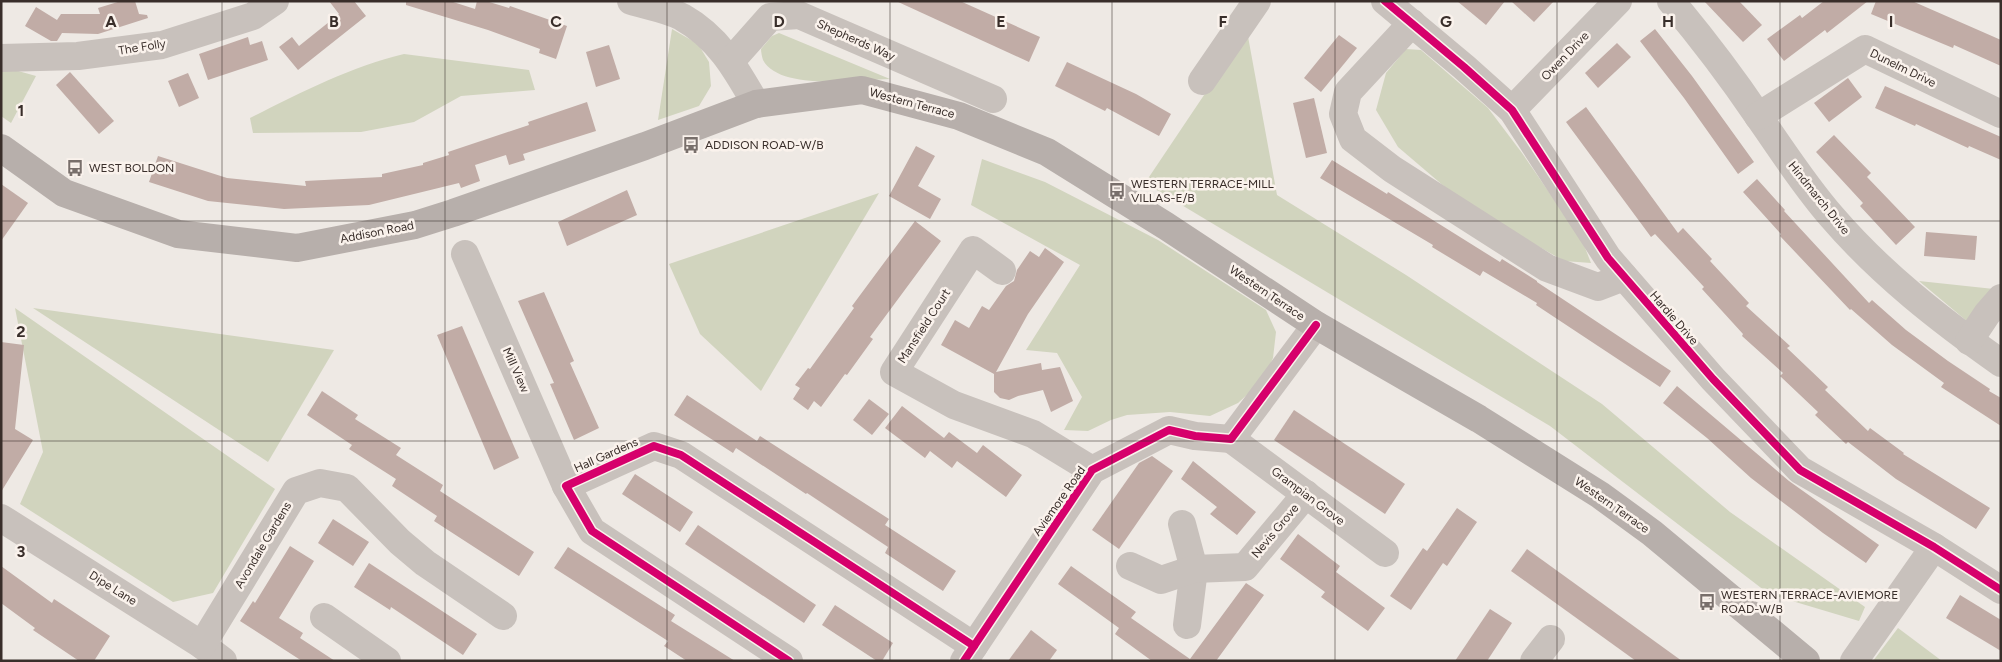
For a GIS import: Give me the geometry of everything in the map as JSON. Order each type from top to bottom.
[{"type":"main road","name":"Western Terrace","points":[[756,104],[862,90],[959,116],[1047,152],[1166,226],[1316,325],[1479,419],[1600,495],[1652,533],[1806,661]]},
{"type":"main road","name":"Addison Road","points":[[1,148],[64,194],[178,234],[297,248],[415,225],[452,214],[645,146],[756,104]]},
{"type":"street","name":"The Folly","points":[[2,52],[78,56],[162,45],[253,16],[275,1]]},
{"type":"street","points":[[631,1],[682,17],[711,39],[731,61],[756,104]]},
{"type":"street","points":[[1202,81],[1257,1]]},
{"type":"street","name":"Hardie Drive","points":[[1385,1],[1512,110],[1608,258],[1713,380],[1800,470],[1934,548],[2001,590]]},
{"type":"street","name":"Owen Drive","points":[[1512,110],[1618,1]]},
{"type":"street","name":"Hindmarch Drive","points":[[1671,1],[1708,45],[1792,166],[1832,217],[1873,261],[1914,298],[1969,341],[2001,363]]},
{"type":"street","name":"Shepherds Way","points":[[731,61],[770,17],[799,15],[993,99]]},
{"type":"street","points":[[1412,23],[1348,92],[1343,114],[1353,139],[1392,169],[1547,268],[1598,287],[1624,277]]},
{"type":"street","name":"Dunelm Drive","points":[[1758,116],[1865,49],[2000,112]]},
{"type":"street","name":"Mansfield Court","points":[[1002,271],[974,250],[887,378],[1033,434],[1092,470]]},
{"type":"street","name":"Mill View","points":[[465,254],[566,486]]},
{"type":"street","points":[[1969,341],[1992,307],[2001,298]]},
{"type":"street","points":[[1231,439],[1316,325]]},
{"type":"street","name":"Aviemore Road","points":[[969,653],[1092,470],[1169,430],[1195,436],[1231,439]]},
{"type":"street","name":"Grampian Grove","points":[[1231,439],[1385,553]]},
{"type":"street","name":"Hall Gardens","points":[[789,661],[592,531],[566,486],[654,446],[681,455],[969,653]]},
{"type":"street","name":"Avondale Gardens","points":[[202,645],[296,491],[320,483],[347,488],[400,542],[425,564],[467,577],[503,616]]},
{"type":"street","name":"Nevis Grove","points":[[1130,566],[1161,580],[1194,569],[1245,567],[1306,494]]},
{"type":"street","name":"Dipe Lane","points":[[1,518],[202,645],[223,661]]},
{"type":"street","points":[[1182,524],[1194,569],[1187,625]]},
{"type":"street","points":[[1854,661],[1934,548]]},
{"type":"street","points":[[324,617],[388,661]]},
{"type":"street","points":[[1534,661],[1551,639]]},
{"type":"green space","points":[[672,29],[698,44],[709,62],[711,86],[699,106],[658,120]]},
{"type":"green space","points":[[1247,31],[1277,195],[1406,275],[1602,404],[1730,512],[1865,607],[1859,621],[1769,594],[1550,426],[1145,183]]},
{"type":"green space","points":[[779,33],[890,79],[841,82],[802,80],[785,76],[772,70],[763,60],[761,53],[761,49],[772,36]]},
{"type":"green space","points":[[1406,49],[1421,50],[1488,108],[1522,153],[1582,240],[1591,263],[1564,261],[1466,205],[1398,147],[1376,110],[1386,73]]},
{"type":"green space","points":[[404,54],[529,70],[535,90],[461,96],[414,122],[361,132],[253,133],[250,118],[345,73]]},
{"type":"green space","points":[[11,69],[36,76],[11,123],[1,116],[1,70]]},
{"type":"green space","points":[[982,159],[1045,182],[1158,240],[1266,310],[1276,332],[1273,358],[1263,380],[1238,403],[1210,416],[1170,412],[1127,415],[1088,431],[1064,430],[1082,397],[1057,353],[1026,350],[1080,265],[971,205]]},
{"type":"green space","points":[[879,193],[761,391],[700,334],[669,264]]},
{"type":"green space","points":[[1919,281],[1994,289],[1968,322]]},
{"type":"green space","points":[[15,308],[275,489],[213,593],[173,602],[20,504],[43,452]]},
{"type":"green space","points":[[33,308],[334,350],[268,462]]},
{"type":"green space","points":[[1898,628],[1942,661],[1873,661]]},
{"type":"building","points":[[121,1],[135,1],[139,14],[147,15],[148,18],[98,34],[62,33],[57,41],[51,41],[25,26],[36,7],[57,20],[61,14],[100,14],[98,8]]},
{"type":"building","points":[[329,1],[354,1],[366,16],[298,70],[279,47],[292,37],[299,46],[339,14]]},
{"type":"building","points":[[406,1],[450,1],[475,9],[477,1],[486,1],[509,8],[510,6],[567,26],[556,59],[539,53],[540,49],[488,30],[406,5]]},
{"type":"building","points":[[896,1],[960,1],[1040,37],[1029,62]]},
{"type":"building","points":[[1457,1],[1505,1],[1486,25]]},
{"type":"building","points":[[1511,1],[1554,1],[1534,22]]},
{"type":"building","points":[[1704,1],[1739,1],[1762,25],[1743,42]]},
{"type":"building","points":[[1824,1],[1868,1],[1827,33],[1825,30],[1784,61],[1767,39],[1800,15],[1802,18]]},
{"type":"building","points":[[1876,1],[1912,1],[2001,40],[2001,66],[1954,45],[1953,48],[1871,14]]},
{"type":"building","points":[[1655,29],[1692,76],[1754,162],[1738,174],[1684,98],[1640,41]]},
{"type":"building","points":[[1339,35],[1357,48],[1321,92],[1304,78]]},
{"type":"building","points":[[248,37],[250,45],[262,41],[268,60],[208,80],[199,54]]},
{"type":"building","points":[[1617,43],[1631,57],[1598,88],[1585,73]]},
{"type":"building","points":[[609,45],[620,79],[596,87],[586,52]]},
{"type":"building","points":[[1067,62],[1136,94],[1171,114],[1159,136],[1107,108],[1105,111],[1055,86]]},
{"type":"building","points":[[70,72],[114,121],[99,134],[56,85]]},
{"type":"building","points":[[188,73],[199,98],[179,107],[168,81]]},
{"type":"building","points":[[1848,78],[1862,97],[1829,122],[1814,103]]},
{"type":"building","points":[[1885,86],[2001,137],[2001,160],[1875,108]]},
{"type":"building","points":[[1314,98],[1327,153],[1306,158],[1293,103]]},
{"type":"building","points":[[587,102],[596,131],[523,154],[525,160],[509,165],[506,155],[475,165],[480,181],[461,188],[459,183],[369,205],[284,209],[208,201],[149,182],[158,156],[227,178],[306,186],[305,181],[382,177],[382,174],[423,165],[423,163],[449,155],[448,152],[529,125],[528,122]]},
{"type":"building","points":[[1586,107],[1678,233],[1683,228],[1712,259],[1710,261],[1749,303],[1746,306],[1790,346],[1787,348],[1828,387],[1825,390],[1868,431],[1870,428],[1903,454],[1990,508],[1976,529],[1896,479],[1848,442],[1846,444],[1815,415],[1818,412],[1780,376],[1783,373],[1742,336],[1743,334],[1702,289],[1704,287],[1655,234],[1651,237],[1566,122]]},
{"type":"building","points":[[1834,135],[1871,173],[1867,177],[1915,227],[1896,245],[1860,206],[1863,203],[1816,152]]},
{"type":"building","points":[[916,146],[935,156],[918,186],[941,199],[930,219],[889,196]]},
{"type":"building","points":[[1332,160],[1387,194],[1388,192],[1500,262],[1502,259],[1671,371],[1660,387],[1536,305],[1537,303],[1483,271],[1480,276],[1432,247],[1433,245],[1320,178]]},
{"type":"building","points":[[1757,179],[1869,303],[1872,300],[1906,330],[2001,398],[2001,426],[1941,387],[1944,383],[1892,345],[1850,310],[1780,236],[1781,234],[1743,192]]},
{"type":"building","points":[[1,184],[28,203],[1,241]]},
{"type":"building","points":[[627,190],[637,215],[567,246],[558,222]]},
{"type":"building","points":[[915,221],[941,241],[870,337],[873,339],[847,375],[845,374],[821,407],[814,401],[808,410],[793,399],[800,388],[795,385],[808,368],[810,369],[854,308],[852,306]]},
{"type":"building","points":[[1926,232],[1977,236],[1975,260],[1924,256]]},
{"type":"building","points":[[1045,248],[1064,262],[1028,314],[996,372],[1041,363],[1042,370],[1060,367],[1073,401],[1051,412],[1043,390],[1009,400],[1000,398],[994,392],[994,374],[941,345],[955,320],[969,328],[982,306],[989,310],[1006,286],[1014,281],[1017,270],[1030,251],[1039,257]]},
{"type":"building","points":[[544,292],[574,361],[570,363],[599,428],[574,440],[550,384],[554,383],[518,301]]},
{"type":"building","points":[[462,326],[519,458],[494,470],[437,335]]},
{"type":"building","points":[[1,342],[24,345],[15,429],[33,440],[1,492]]},
{"type":"building","points":[[1677,386],[1789,481],[1879,545],[1866,563],[1751,478],[1707,438],[1663,403]]},
{"type":"building","points":[[322,391],[358,415],[355,419],[401,448],[396,455],[443,485],[440,491],[534,552],[519,576],[434,521],[437,516],[392,486],[396,479],[349,449],[352,445],[307,415]]},
{"type":"building","points":[[687,395],[757,441],[760,436],[889,519],[885,525],[956,571],[943,591],[885,553],[888,547],[807,493],[736,448],[733,453],[674,415]]},
{"type":"building","points":[[869,399],[889,414],[872,435],[853,420]]},
{"type":"building","points":[[902,406],[944,438],[949,432],[977,453],[983,445],[1022,475],[1006,497],[957,461],[952,468],[930,451],[925,458],[885,428]]},
{"type":"building","points":[[1294,410],[1405,484],[1385,514],[1274,440]]},
{"type":"building","points":[[1152,456],[1173,471],[1119,549],[1092,530],[1139,463]]},
{"type":"building","points":[[1193,461],[1256,512],[1237,535],[1210,514],[1217,507],[1181,479]]},
{"type":"building","points":[[635,474],[693,512],[680,532],[622,494]]},
{"type":"building","points":[[1457,508],[1477,522],[1447,566],[1443,563],[1411,610],[1390,596],[1423,548],[1427,551]]},
{"type":"building","points":[[333,519],[369,542],[353,566],[318,543]]},
{"type":"building","points":[[698,525],[816,605],[804,623],[685,544]]},
{"type":"building","points":[[1298,534],[1340,566],[1336,572],[1385,608],[1368,631],[1321,597],[1325,592],[1280,559]]},
{"type":"building","points":[[290,546],[314,561],[279,618],[303,633],[300,638],[335,661],[302,661],[240,621],[253,601],[255,603]]},
{"type":"building","points":[[568,547],[675,615],[671,621],[735,661],[687,661],[664,646],[668,641],[554,568]]},
{"type":"building","points":[[1527,549],[1682,661],[1636,661],[1511,571]]},
{"type":"building","points":[[369,563],[477,634],[463,655],[391,607],[390,610],[354,587]]},
{"type":"building","points":[[1,566],[52,603],[54,599],[110,636],[94,661],[79,661],[33,630],[35,628],[1,603]]},
{"type":"building","points":[[1071,566],[1136,612],[1131,618],[1190,659],[1246,583],[1264,595],[1216,661],[1152,661],[1115,634],[1119,628],[1058,584]]},
{"type":"building","points":[[1960,595],[2001,620],[2001,651],[1946,618]]},
{"type":"building","points":[[835,605],[893,643],[882,661],[877,661],[822,625]]},
{"type":"building","points":[[1490,609],[1512,623],[1487,661],[1455,661]]},
{"type":"building","points":[[1031,630],[1057,650],[1049,661],[1008,661]]},
{"type":"cycle path","points":[[1385,1],[1512,110],[1608,258],[1713,379],[1800,470],[1934,547],[2001,590]]},
{"type":"cycle path","points":[[964,661],[1092,470],[1169,430],[1195,436],[1231,439],[1316,325]]},
{"type":"cycle path","points":[[789,661],[592,531],[566,486],[654,446],[681,455],[974,646]]},
{"type":"place","name":"ADDISON ROAD-W/B","points":[[691,145]]},
{"type":"place","name":"WEST BOLDON","points":[[75,168]]},
{"type":"place","name":"WESTERN TERRACE-MILL VILLAS-E/B","points":[[1117,191]]},
{"type":"place","name":"WESTERN TERRACE-AVIEMORE ROAD-W/B","points":[[1707,602]]}]
